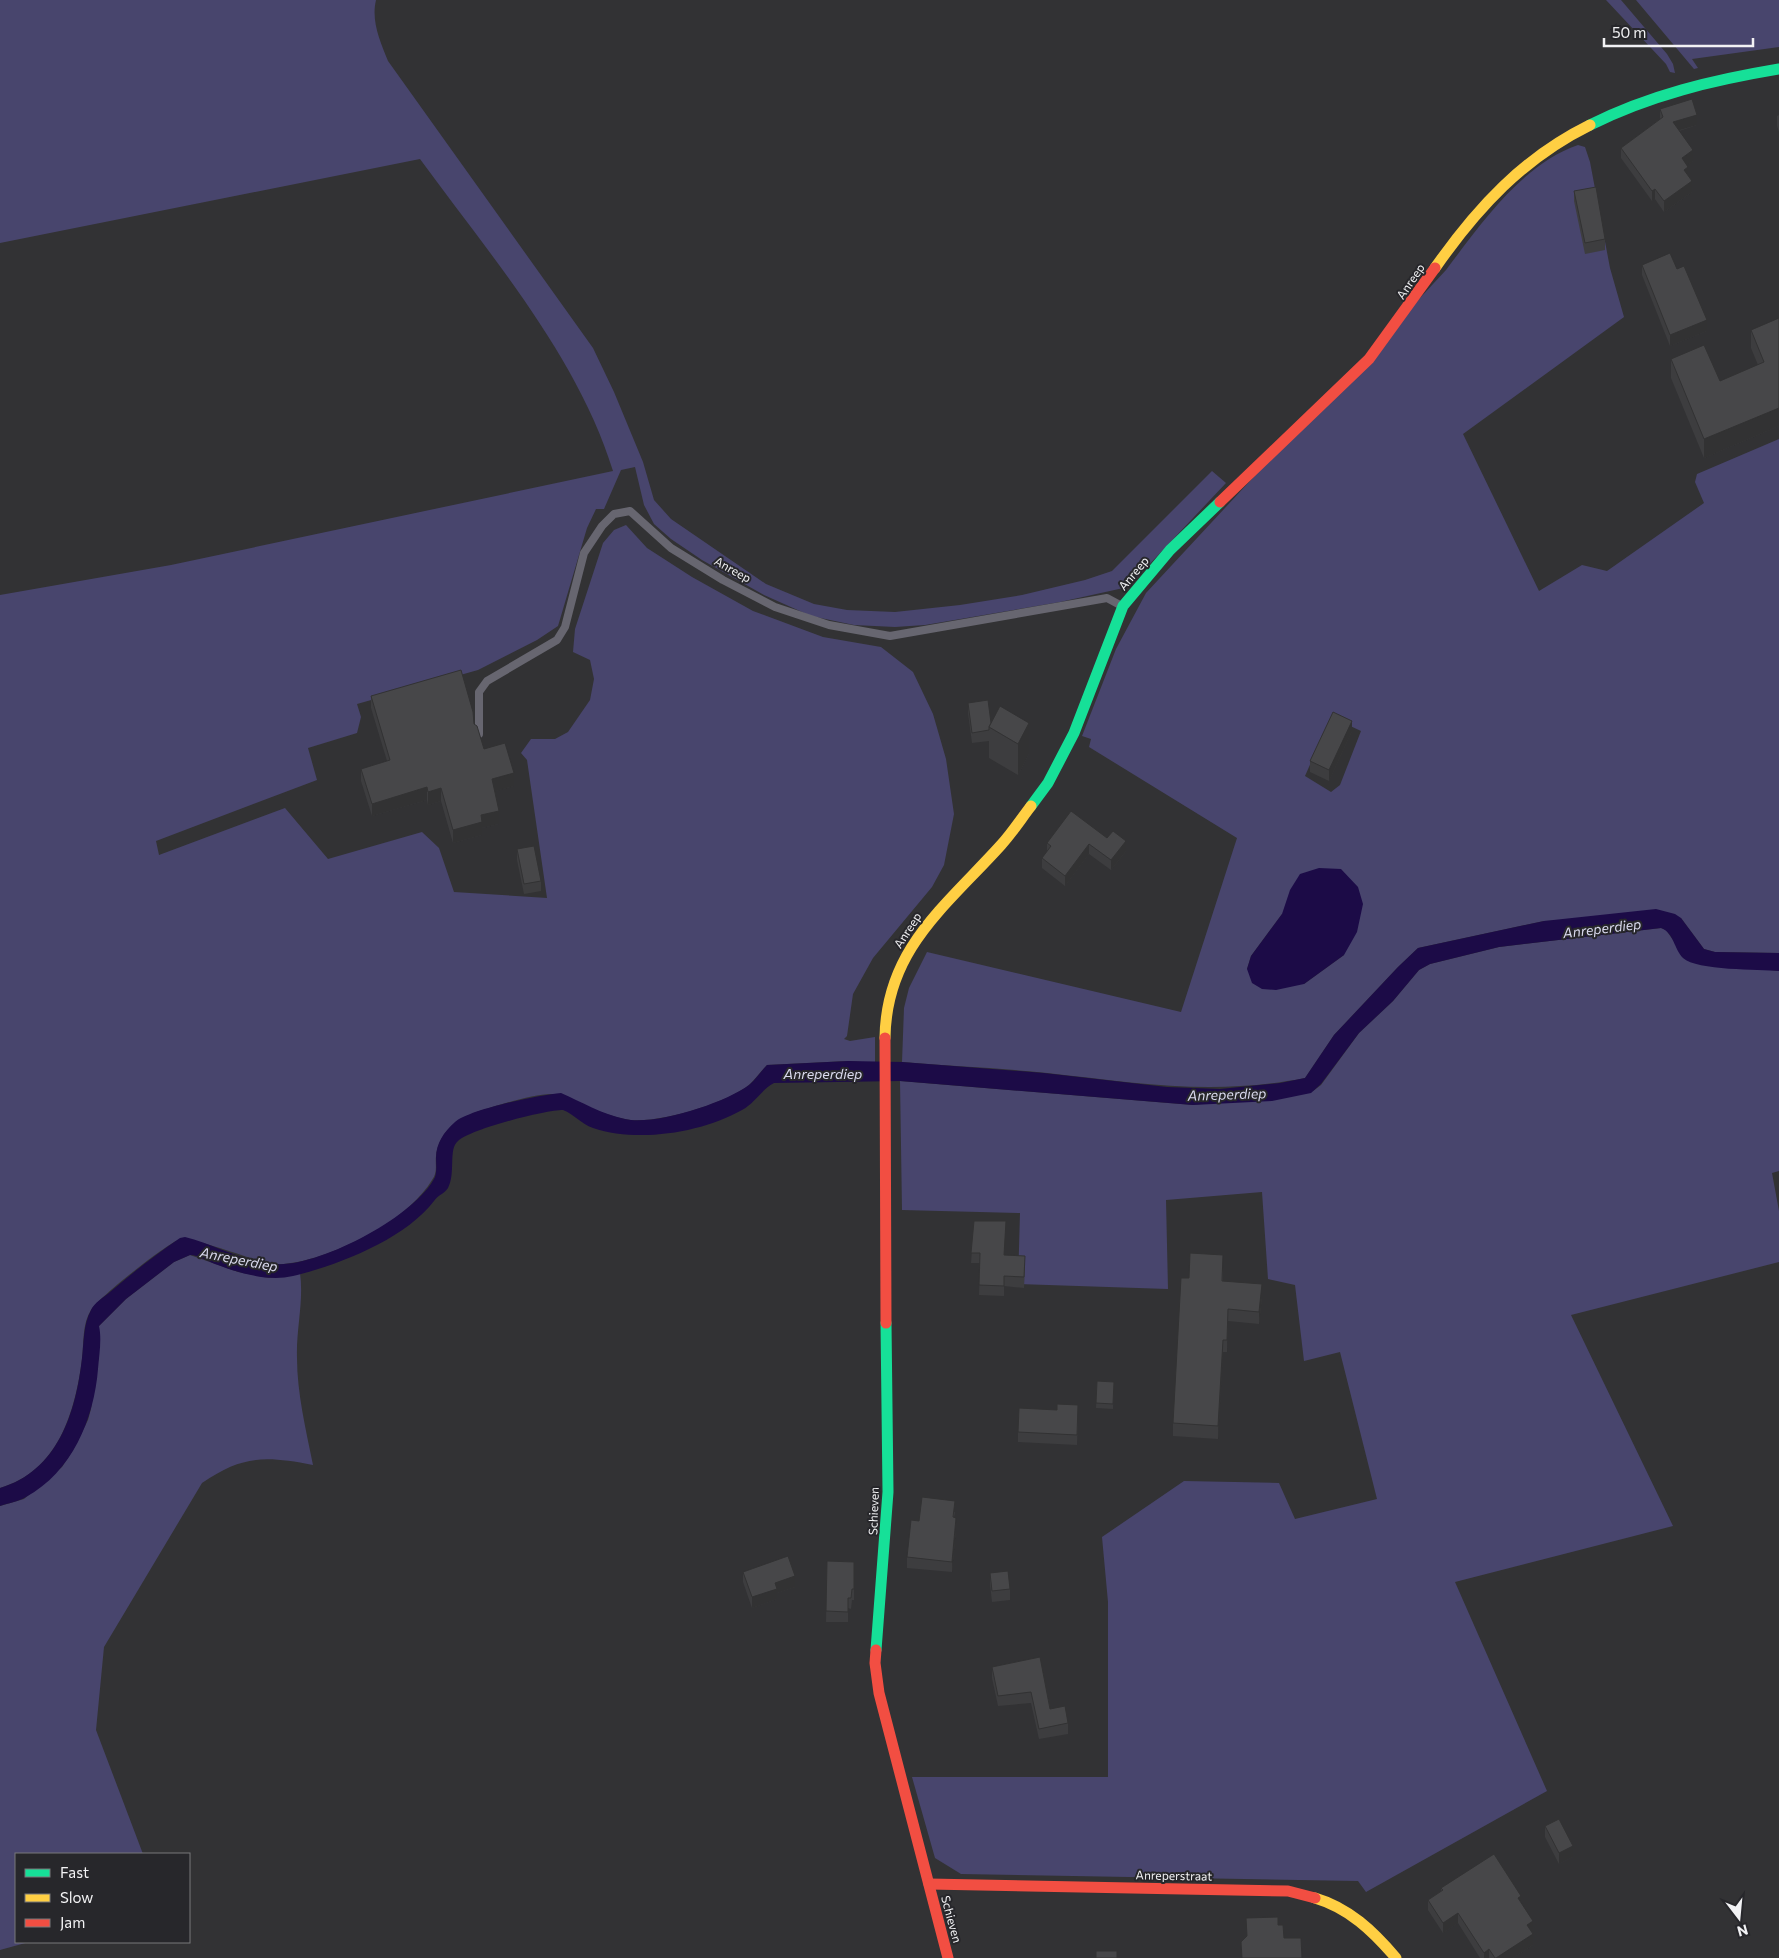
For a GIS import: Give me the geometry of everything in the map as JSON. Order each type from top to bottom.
[{"type":"street","name":"Anreep","points":[[884,1055],[887,1004],[893,982],[909,951],[930,919],[1002,844],[1048,784],[1074,733],[1123,606],[1170,550],[1369,359],[1393,330],[1442,257],[1474,214],[1507,181],[1545,150],[1590,124],[1634,103],[1689,85],[1779,69]]},
{"type":"street","name":"Schieven","points":[[884,1055],[888,1492],[875,1663],[879,1694],[948,1958]]},
{"type":"street","name":"Anreperstraat","points":[[929,1884],[1288,1891],[1322,1898],[1342,1907],[1378,1935],[1396,1958]]},
{"type":"lane","name":"Anreep","points":[[479,734],[479,692],[487,681],[558,640],[564,627],[584,553],[602,526],[614,514],[630,511],[671,548],[723,580],[775,608],[829,625],[872,633],[890,636],[1107,598],[1123,606]]},
{"type":"shaded area","points":[[0,0],[376,0],[375,23],[388,61],[593,348],[614,392],[643,462],[654,500],[671,519],[766,584],[814,604],[847,610],[895,612],[960,605],[1022,595],[1085,580],[1112,571],[1212,471],[1226,483],[1128,587],[1060,602],[925,625],[895,627],[854,625],[811,616],[764,595],[702,560],[671,539],[654,524],[644,505],[635,467],[621,470],[604,509],[596,509],[587,528],[558,626],[537,640],[478,670],[357,704],[361,717],[357,733],[308,748],[317,780],[156,841],[159,855],[285,808],[328,859],[422,832],[439,848],[454,892],[547,898],[527,760],[521,753],[531,739],[555,739],[568,732],[590,700],[594,679],[590,660],[573,652],[575,629],[603,543],[614,530],[626,525],[647,548],[692,577],[753,611],[823,637],[881,647],[913,672],[933,714],[946,759],[954,814],[944,865],[932,887],[873,958],[853,994],[847,1036],[844,1039],[850,1041],[875,1037],[875,1063],[848,1061],[767,1065],[750,1084],[740,1091],[690,1111],[653,1119],[619,1118],[557,1094],[525,1098],[474,1113],[454,1124],[440,1141],[436,1156],[435,1174],[422,1193],[411,1205],[382,1227],[351,1244],[298,1262],[275,1264],[253,1259],[208,1244],[185,1239],[178,1240],[132,1273],[91,1310],[85,1327],[79,1379],[74,1400],[60,1437],[50,1454],[36,1468],[20,1480],[0,1488],[0,595],[171,565],[613,471],[598,429],[555,347],[503,270],[420,159],[0,243]]},
{"type":"shaded area","points":[[1606,0],[1621,0],[1667,54],[1673,64],[1675,73],[1670,72],[1666,64]]},
{"type":"shaded area","points":[[1636,0],[1779,0],[1779,47],[1692,59],[1698,68],[1694,69]]},
{"type":"shaded area","points":[[1578,145],[1585,147],[1590,162],[1610,268],[1624,317],[1463,434],[1539,591],[1582,565],[1607,571],[1704,503],[1695,482],[1697,474],[1779,439],[1779,953],[1715,952],[1704,949],[1681,918],[1544,921],[1418,948],[1334,1035],[1305,1078],[1271,1083],[1239,1086],[1176,1086],[1029,1071],[902,1062],[904,1008],[909,988],[927,952],[1181,1012],[1237,838],[1089,747],[1091,739],[1082,736],[1116,649],[1146,593],[1446,270],[1473,234],[1504,198],[1539,166],[1558,154]],"holes":[[[1331,717],[1361,731],[1340,785],[1331,792],[1305,776]],[[1282,914],[1344,955],[1304,984],[1247,969],[1251,956]]]},
{"type":"shaded area","points":[[1661,928],[1666,930],[1673,940],[1762,969],[1779,971],[1779,1171],[1772,1173],[1779,1211],[1779,1262],[1571,1315],[1673,1526],[1455,1582],[1547,1791],[1366,1892],[1358,1881],[961,1874],[935,1858],[912,1777],[1108,1777],[1108,1602],[1102,1537],[1184,1481],[1279,1483],[1295,1519],[1377,1499],[1340,1352],[1304,1361],[1295,1285],[1268,1279],[1262,1192],[1166,1200],[1168,1289],[1018,1284],[1020,1213],[902,1210],[900,1081],[1193,1105],[1313,1091],[1321,1085],[1359,1033],[1393,1001],[1419,970],[1430,964],[1499,947]]},
{"type":"shaded area","points":[[190,1255],[238,1272],[269,1278],[300,1273],[301,1294],[297,1371],[302,1412],[313,1465],[281,1460],[255,1460],[230,1467],[202,1483],[104,1647],[96,1730],[143,1853],[15,1853],[15,1943],[25,1943],[0,1950],[0,1506],[24,1499],[62,1467],[88,1420],[91,1409],[99,1355],[99,1326],[126,1299],[174,1262]]},
{"type":"water","points":[[1319,868],[1341,869],[1358,887],[1363,904],[1357,932],[1344,955],[1304,984],[1276,990],[1262,989],[1252,983],[1247,969],[1251,956],[1282,914],[1290,890],[1300,874]]},
{"type":"water","name":"Anreperdiep","points":[[1656,909],[1675,914],[1681,918],[1704,949],[1715,952],[1779,953],[1779,971],[1729,969],[1690,962],[1683,958],[1669,934],[1661,928],[1499,947],[1430,964],[1419,970],[1393,1001],[1359,1033],[1321,1084],[1311,1093],[1272,1101],[1193,1105],[900,1081],[774,1083],[742,1110],[708,1125],[689,1130],[649,1135],[611,1132],[593,1128],[563,1110],[525,1117],[477,1131],[458,1141],[455,1145],[452,1175],[448,1188],[422,1215],[389,1239],[370,1249],[330,1265],[283,1278],[244,1273],[190,1255],[174,1262],[126,1299],[99,1326],[100,1353],[92,1407],[86,1425],[68,1459],[42,1486],[23,1499],[0,1506],[0,1488],[20,1480],[36,1468],[50,1454],[60,1437],[75,1399],[86,1322],[92,1307],[99,1300],[180,1238],[185,1237],[196,1240],[241,1257],[276,1264],[294,1263],[316,1257],[364,1236],[388,1222],[424,1192],[435,1177],[436,1153],[441,1138],[455,1122],[475,1112],[522,1100],[561,1093],[616,1117],[638,1120],[653,1119],[707,1106],[724,1099],[749,1085],[767,1065],[848,1061],[902,1062],[1044,1073],[1167,1087],[1220,1089],[1280,1083],[1305,1078],[1334,1035],[1418,948],[1544,921]]},
{"type":"building","points":[[1692,99],[1697,115],[1673,122],[1693,150],[1682,158],[1688,167],[1684,170],[1692,181],[1664,201],[1655,189],[1652,191],[1621,148],[1663,117],[1660,109]]},
{"type":"building","points":[[1596,187],[1605,239],[1585,243],[1574,191]]},
{"type":"building","points":[[1670,253],[1677,269],[1684,266],[1707,320],[1670,335],[1642,265]]},
{"type":"building","points":[[1779,318],[1779,408],[1704,439],[1671,359],[1704,345],[1720,381],[1764,362],[1751,330]]},
{"type":"building","points":[[461,670],[473,712],[474,724],[477,726],[484,749],[505,743],[514,773],[492,779],[499,811],[481,815],[482,822],[453,830],[441,788],[428,792],[427,787],[372,804],[361,769],[390,760],[371,696]]},
{"type":"building","points":[[988,700],[991,723],[989,730],[972,733],[968,703]]},
{"type":"building","points":[[1000,706],[1029,723],[1018,744],[989,727]]},
{"type":"building","points":[[1333,712],[1352,721],[1329,770],[1310,761]]},
{"type":"building","points":[[1071,811],[1107,838],[1113,831],[1126,841],[1111,860],[1089,844],[1065,876],[1042,858],[1051,846],[1047,843]]},
{"type":"building","points":[[534,846],[541,881],[524,884],[517,849]]},
{"type":"building","points":[[974,1221],[1006,1221],[1004,1255],[1025,1256],[1024,1277],[1004,1276],[1004,1286],[979,1285],[980,1253],[971,1253]]},
{"type":"building","points":[[1190,1253],[1223,1255],[1222,1281],[1262,1284],[1259,1312],[1228,1309],[1227,1340],[1223,1340],[1218,1426],[1173,1423],[1181,1278],[1189,1278]]},
{"type":"building","points":[[1097,1381],[1114,1382],[1113,1404],[1096,1403]]},
{"type":"building","points":[[1057,1404],[1078,1405],[1077,1435],[1018,1432],[1019,1408],[1057,1410]]},
{"type":"building","points":[[922,1497],[955,1501],[953,1517],[956,1518],[952,1562],[907,1557],[911,1520],[919,1521]]},
{"type":"building","points":[[788,1556],[795,1576],[775,1583],[777,1589],[752,1597],[743,1572]]},
{"type":"building","points":[[827,1561],[854,1562],[854,1589],[852,1589],[851,1598],[848,1598],[848,1612],[826,1611]]},
{"type":"building","points":[[1008,1571],[1010,1589],[992,1591],[990,1573]]},
{"type":"building","points":[[1040,1657],[1050,1709],[1065,1706],[1068,1723],[1039,1729],[1031,1692],[998,1696],[992,1667]]},
{"type":"building","points":[[1559,1819],[1573,1846],[1559,1853],[1545,1826]]},
{"type":"building","points":[[1494,1854],[1521,1896],[1518,1898],[1533,1921],[1527,1925],[1533,1934],[1496,1958],[1489,1949],[1484,1953],[1458,1913],[1443,1923],[1428,1900],[1443,1890],[1441,1888]]},
{"type":"building","points":[[1278,1917],[1278,1925],[1283,1925],[1284,1938],[1301,1938],[1302,1958],[1242,1958],[1241,1942],[1247,1936],[1246,1918]]},
{"type":"building","points":[[1096,1951],[1117,1951],[1117,1958],[1096,1958]]},
{"type":"traffic: fast","points":[[1590,125],[1636,105],[1682,90],[1730,78],[1779,69]]},
{"type":"traffic: fast","points":[[1031,806],[1048,783],[1074,733],[1123,606],[1170,550],[1220,502]]},
{"type":"traffic: fast","points":[[876,1650],[888,1492],[886,1323]]},
{"type":"traffic: slow","points":[[1435,268],[1468,225],[1503,186],[1543,153],[1590,125]]},
{"type":"traffic: slow","points":[[885,1038],[888,1007],[896,979],[908,954],[940,909],[1005,840],[1031,806]]},
{"type":"traffic: slow","points":[[1315,1898],[1350,1914],[1369,1930],[1396,1958]]},
{"type":"traffic: jam","points":[[1220,502],[1369,359],[1435,268]]},
{"type":"traffic: jam","points":[[885,1038],[886,1323]]},
{"type":"traffic: jam","points":[[876,1650],[875,1663],[879,1693],[948,1958]]},
{"type":"traffic: jam","points":[[929,1884],[1288,1891],[1315,1898]]}]
